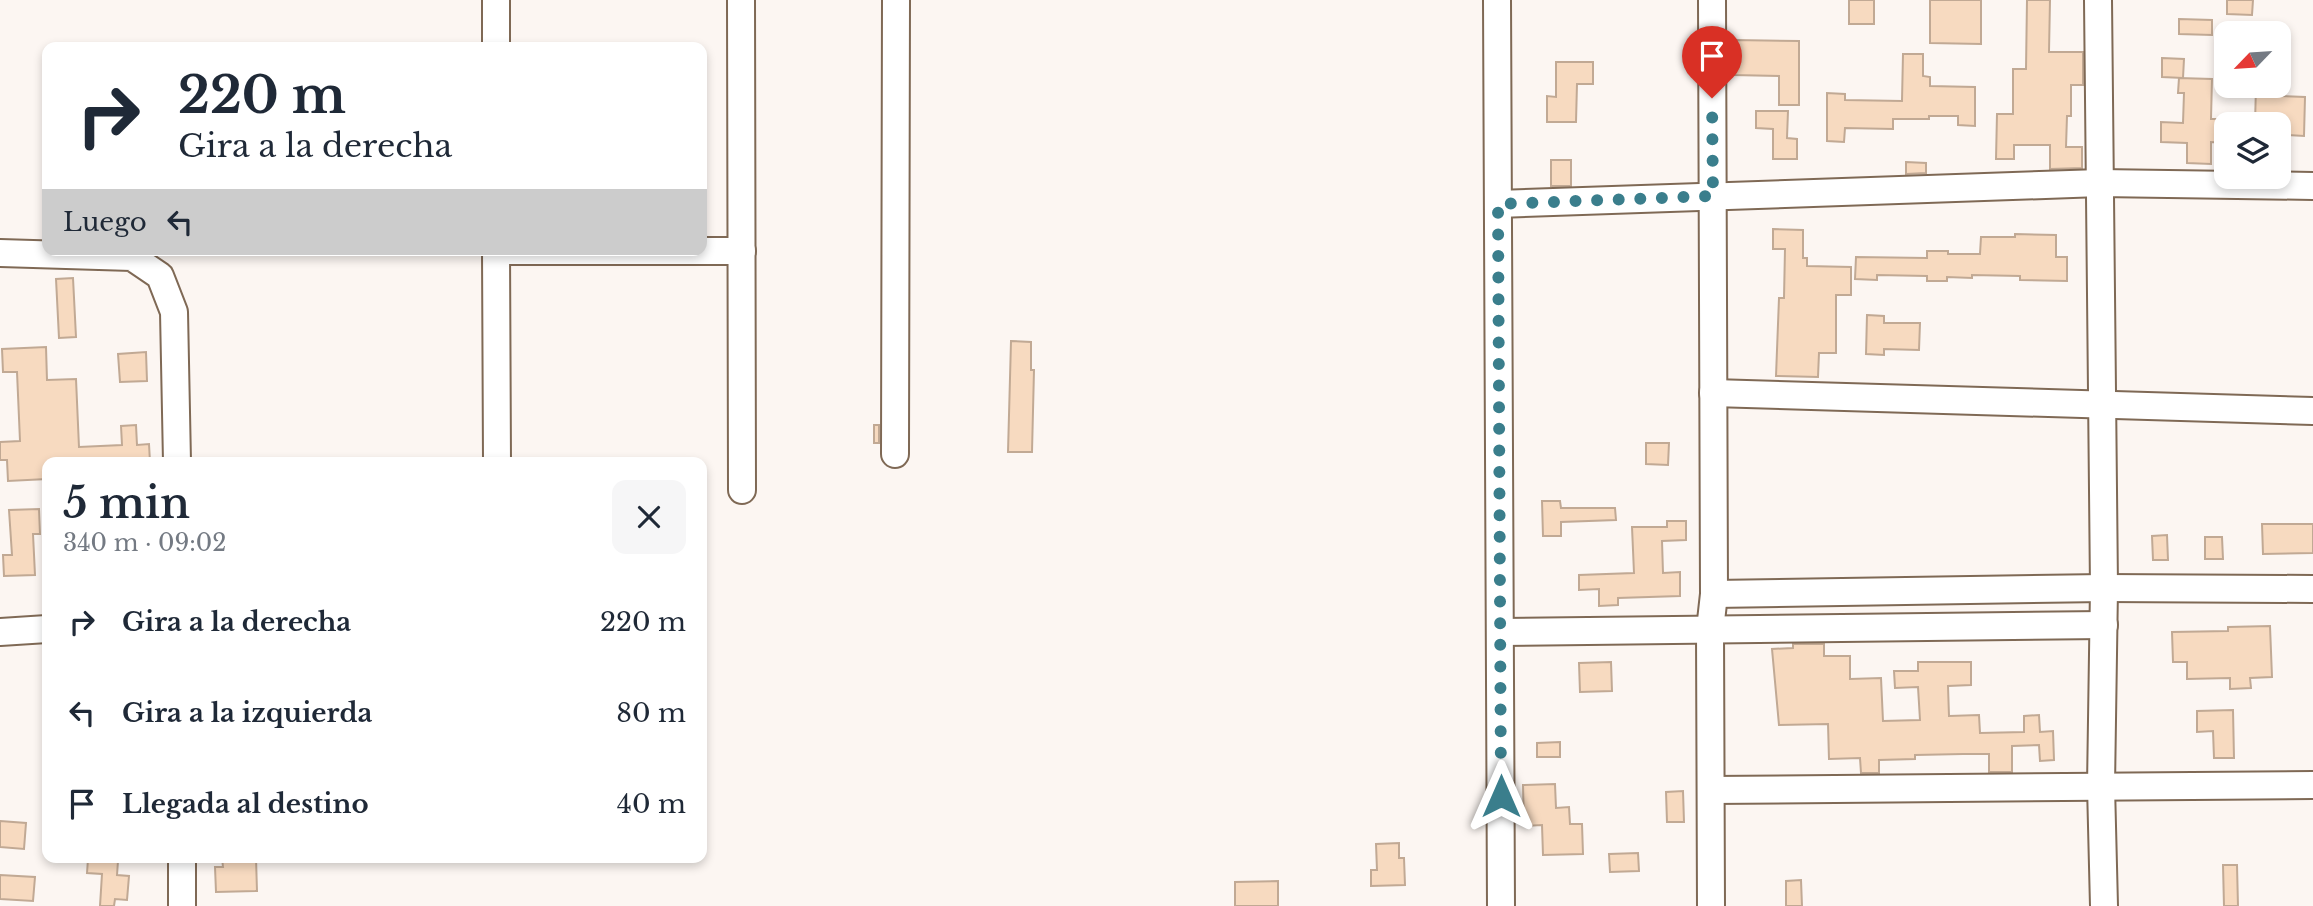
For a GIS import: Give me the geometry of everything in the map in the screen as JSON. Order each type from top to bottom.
[{"type":"street","points":[[496,0],[496,42]]},
{"type":"street","points":[[741,0],[742,490]]},
{"type":"street","points":[[895,454],[896,0]]},
{"type":"street","points":[[1497,0],[1502,906]]},
{"type":"street","points":[[1712,0],[1712,906]]},
{"type":"street","points":[[2098,0],[2105,588],[2101,786],[2104,906]]},
{"type":"street","points":[[1498,204],[2100,183],[2313,186]]},
{"type":"street","points":[[707,251],[742,251]]},
{"type":"street","points":[[0,253],[42,254]]},
{"type":"street","points":[[99,256],[132,257],[160,276],[174,312],[177,457]]},
{"type":"street","points":[[496,256],[497,457]]},
{"type":"street","points":[[1713,393],[2313,411]]},
{"type":"street","points":[[1714,594],[2105,588],[2313,589]]},
{"type":"street","points":[[1500,632],[2104,625]]},
{"type":"street","points":[[0,632],[42,629]]},
{"type":"street","points":[[1711,790],[2313,785]]},
{"type":"street","points":[[182,863],[182,906]]},
{"type":"building","points":[[1849,0],[1874,0],[1874,24],[1849,24]]},
{"type":"building","points":[[1930,0],[1981,0],[1981,44],[1930,43]]},
{"type":"building","points":[[2027,0],[2050,0],[2049,52],[2083,52],[2083,85],[2071,85],[2071,116],[2067,116],[2066,147],[2082,147],[2082,168],[2050,169],[2050,145],[2014,145],[2014,159],[1996,159],[1997,114],[2013,114],[2013,69],[2026,69]]},
{"type":"building","points":[[2227,0],[2253,0],[2252,15],[2227,14]]},
{"type":"building","points":[[2179,19],[2212,20],[2212,35],[2179,34]]},
{"type":"building","points":[[1734,40],[1799,41],[1799,105],[1779,105],[1779,76],[1733,75]]},
{"type":"building","points":[[1903,54],[1923,54],[1923,76],[1930,77],[1930,86],[1975,87],[1975,126],[1958,125],[1958,116],[1893,119],[1893,129],[1845,128],[1844,142],[1827,141],[1827,93],[1845,94],[1845,100],[1902,101]]},
{"type":"building","points":[[2162,58],[2184,59],[2183,78],[2162,77]]},
{"type":"building","points":[[1556,62],[1593,62],[1593,84],[1577,84],[1576,122],[1547,122],[1547,96],[1556,97]]},
{"type":"building","points":[[2179,78],[2212,79],[2211,119],[2214,119],[2214,142],[2211,142],[2211,164],[2187,163],[2187,143],[2161,142],[2161,122],[2183,123],[2184,93],[2178,93]]},
{"type":"building","points":[[2305,97],[2304,136],[2291,135],[2291,112],[2255,112],[2256,98]]},
{"type":"building","points":[[1756,111],[1788,111],[1787,138],[1797,139],[1797,159],[1773,159],[1773,129],[1756,128]]},
{"type":"building","points":[[1551,160],[1571,160],[1571,186],[1551,186]]},
{"type":"building","points":[[1906,162],[1926,163],[1926,173],[1906,174]]},
{"type":"building","points":[[1773,229],[1803,230],[1803,258],[1807,258],[1807,266],[1851,267],[1851,295],[1836,295],[1836,353],[1819,353],[1818,377],[1776,376],[1779,298],[1784,298],[1785,249],[1773,249]]},
{"type":"building","points":[[2015,234],[2056,235],[2056,257],[2067,257],[2067,281],[1972,275],[1972,278],[1947,277],[1947,281],[1927,281],[1927,276],[1877,275],[1877,280],[1855,279],[1856,257],[1927,258],[1927,251],[1980,254],[1981,237],[2015,237]]},
{"type":"building","points":[[73,278],[76,337],[59,338],[56,279]]},
{"type":"building","points":[[1867,315],[1884,316],[1884,323],[1920,323],[1919,350],[1884,349],[1884,355],[1866,354]]},
{"type":"building","points":[[1011,341],[1031,342],[1031,370],[1034,370],[1032,452],[1008,452]]},
{"type":"building","points":[[46,347],[47,380],[76,379],[79,447],[122,445],[121,426],[136,425],[137,445],[149,444],[150,457],[42,457],[42,479],[8,481],[7,460],[0,460],[0,442],[20,441],[17,372],[3,372],[2,349]]},
{"type":"building","points":[[146,352],[147,381],[120,382],[118,354]]},
{"type":"building","points":[[874,425],[879,425],[879,443],[874,443]]},
{"type":"building","points":[[1646,443],[1669,443],[1668,465],[1646,464]]},
{"type":"building","points":[[1542,501],[1560,501],[1561,508],[1615,508],[1616,520],[1561,522],[1561,536],[1543,536]]},
{"type":"building","points":[[39,509],[40,534],[33,534],[35,575],[4,576],[3,555],[12,555],[9,510]]},
{"type":"building","points":[[1667,521],[1686,521],[1686,540],[1662,541],[1663,573],[1680,572],[1680,596],[1618,598],[1618,605],[1599,606],[1599,589],[1579,590],[1579,575],[1634,573],[1632,527],[1667,527]]},
{"type":"building","points":[[2262,524],[2313,524],[2313,553],[2263,554]]},
{"type":"building","points":[[2167,535],[2168,560],[2153,560],[2152,536]]},
{"type":"building","points":[[2205,537],[2222,537],[2223,559],[2205,559]]},
{"type":"building","points":[[2270,626],[2272,677],[2250,678],[2251,688],[2230,689],[2230,678],[2187,679],[2187,662],[2173,662],[2172,632],[2228,631],[2228,627]]},
{"type":"building","points":[[1793,644],[1824,644],[1824,656],[1850,656],[1850,679],[1881,678],[1883,721],[1920,720],[1918,687],[1895,688],[1894,671],[1918,671],[1918,662],[1971,662],[1971,685],[1948,686],[1949,716],[1979,715],[1980,733],[2024,732],[2024,716],[2039,715],[2040,732],[2053,731],[2054,760],[2040,761],[2039,745],[2012,746],[2012,772],[1989,772],[1989,754],[1915,755],[1915,759],[1879,760],[1879,773],[1861,773],[1860,758],[1829,759],[1828,724],[1779,725],[1772,649],[1793,648]]},
{"type":"building","points":[[1611,662],[1612,691],[1580,692],[1579,663]]},
{"type":"building","points":[[2233,710],[2234,758],[2214,758],[2213,731],[2197,732],[2197,711]]},
{"type":"building","points":[[1560,742],[1560,757],[1537,757],[1537,743]]},
{"type":"building","points":[[1555,784],[1556,808],[1569,807],[1570,824],[1582,824],[1583,854],[1543,855],[1542,825],[1524,826],[1523,785]]},
{"type":"building","points":[[1683,791],[1684,822],[1667,822],[1666,792]]},
{"type":"building","points":[[0,821],[26,823],[24,849],[0,847]]},
{"type":"building","points":[[1399,843],[1399,858],[1404,858],[1405,885],[1371,886],[1371,870],[1377,870],[1376,844]]},
{"type":"building","points":[[1638,853],[1639,871],[1610,872],[1609,854]]},
{"type":"building","points":[[88,863],[118,863],[117,875],[129,876],[127,900],[115,899],[114,906],[100,906],[102,874],[87,873]]},
{"type":"building","points":[[223,863],[256,863],[257,891],[216,892],[215,867],[223,867]]},
{"type":"building","points":[[2223,865],[2237,865],[2238,906],[2224,906]]},
{"type":"building","points":[[0,875],[35,877],[33,901],[0,899]]},
{"type":"building","points":[[1801,880],[1802,906],[1786,906],[1786,881]]},
{"type":"building","points":[[1278,881],[1278,906],[1235,906],[1235,882]]},
{"type":"route","points":[[1501,796],[1498,204],[1713,196],[1712,98]]}]
